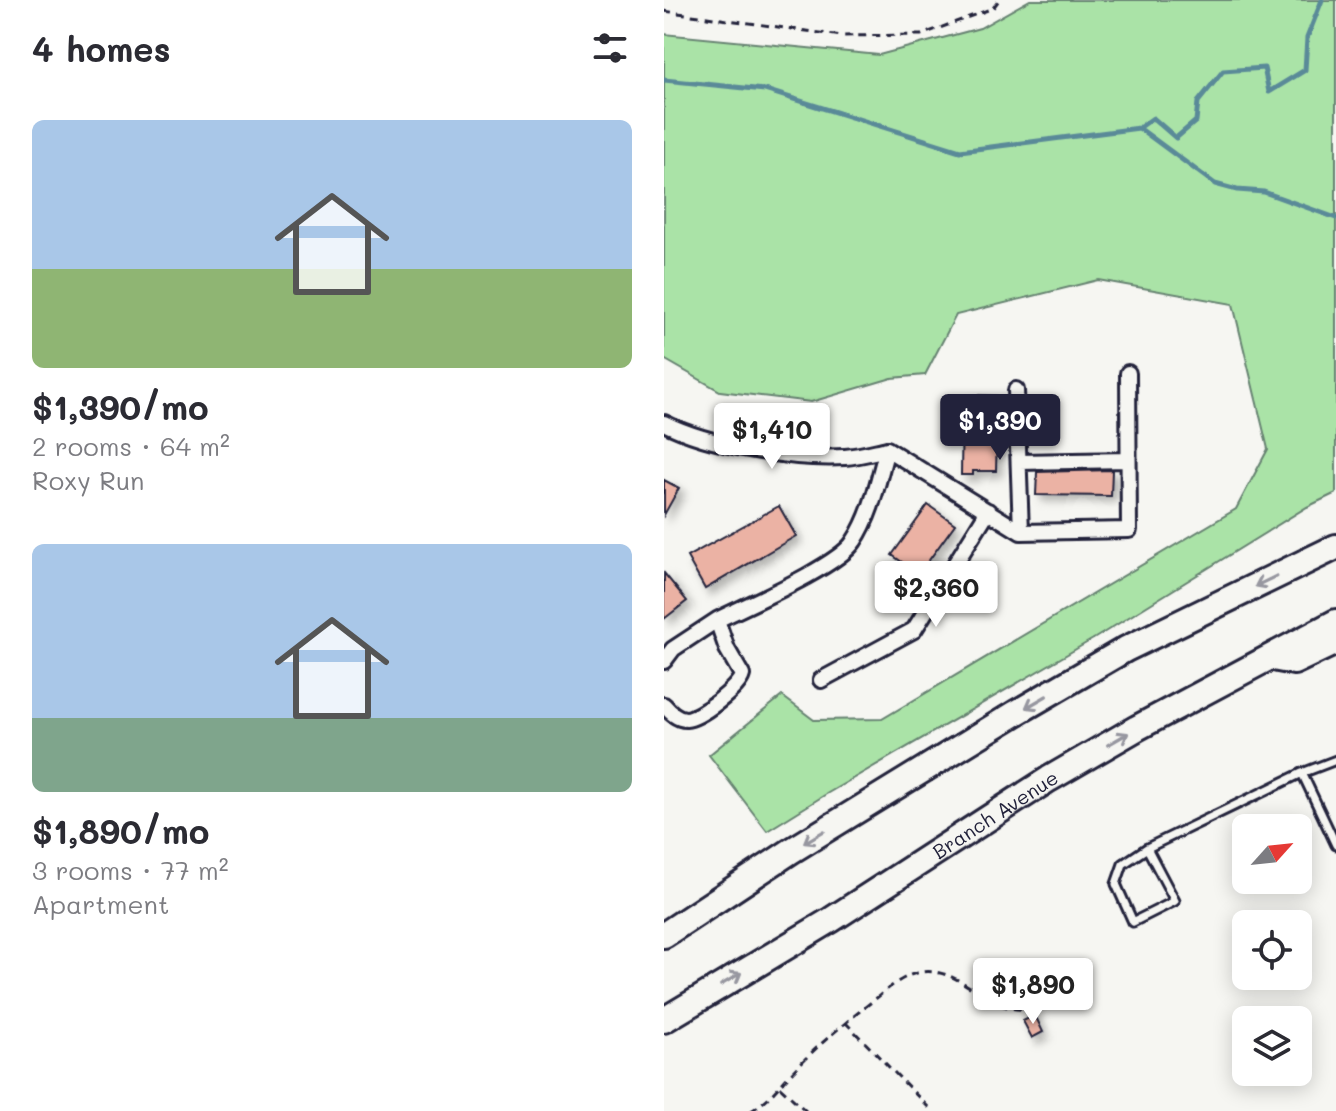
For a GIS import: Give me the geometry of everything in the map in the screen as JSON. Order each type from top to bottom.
[{"type":"highway","points":[[664,935],[791,851],[1126,649],[1336,547]]},
{"type":"highway","name":"Branch Avenue","points":[[664,1020],[831,920],[1049,779],[1336,622]]},
{"type":"highway","points":[[1268,657],[1294,662],[1336,642]]},
{"type":"street","points":[[664,423],[737,446],[780,453],[844,457],[887,449],[1021,532],[1129,530],[1128,373]]},
{"type":"street","points":[[1016,390],[1021,532]]},
{"type":"street","points":[[664,661],[673,649],[717,620],[833,561],[853,544],[868,515],[887,449]]},
{"type":"street","points":[[1019,462],[1128,460]]},
{"type":"street","points":[[821,680],[914,630],[988,511]]},
{"type":"street","points":[[664,705],[677,717],[688,719],[704,712],[739,683],[742,675],[740,668],[727,649],[717,620]]},
{"type":"lane","points":[[1147,848],[1175,901],[1133,922],[1116,884],[1123,864],[1147,848],[1302,773],[1336,760]]},
{"type":"lane","points":[[1302,773],[1336,845]]},
{"type":"path","points":[[664,11],[842,36],[921,35],[993,8],[999,0]]},
{"type":"path","points":[[751,1111],[769,1100],[845,1022],[899,981],[922,972],[956,977],[1011,1010],[1024,1009]]},
{"type":"path","points":[[845,1022],[932,1111]]},
{"type":"path","points":[[780,1087],[806,1111]]},
{"type":"green space","points":[[1030,0],[1336,0],[1336,493],[1307,507],[1095,638],[767,831],[709,755],[782,696],[814,720],[882,719],[1236,509],[1268,449],[1233,304],[1098,280],[956,315],[925,375],[892,378],[811,402],[720,391],[664,359],[664,34],[879,55],[980,28]]},
{"type":"building","points":[[966,395],[998,396],[996,471],[973,471],[973,475],[961,475],[962,411],[966,411]]},
{"type":"building","points":[[1112,470],[1111,496],[1036,495],[1037,472]]},
{"type":"building","points":[[664,480],[679,488],[664,515]]},
{"type":"building","points":[[928,505],[955,524],[919,574],[892,555]]},
{"type":"building","points":[[779,506],[796,536],[705,589],[687,557]]},
{"type":"building","points":[[664,573],[687,601],[664,619]]},
{"type":"building","points":[[1035,1015],[1043,1032],[1032,1038],[1023,1021]]},
{"type":"waterway","points":[[1139,128],[1153,118],[1176,138],[1196,121],[1198,102],[1223,71],[1264,68],[1269,92],[1305,70],[1307,38],[1322,0]]},
{"type":"waterway","points":[[664,80],[765,90],[960,151],[1139,128],[1215,184],[1264,192],[1336,218]]}]
